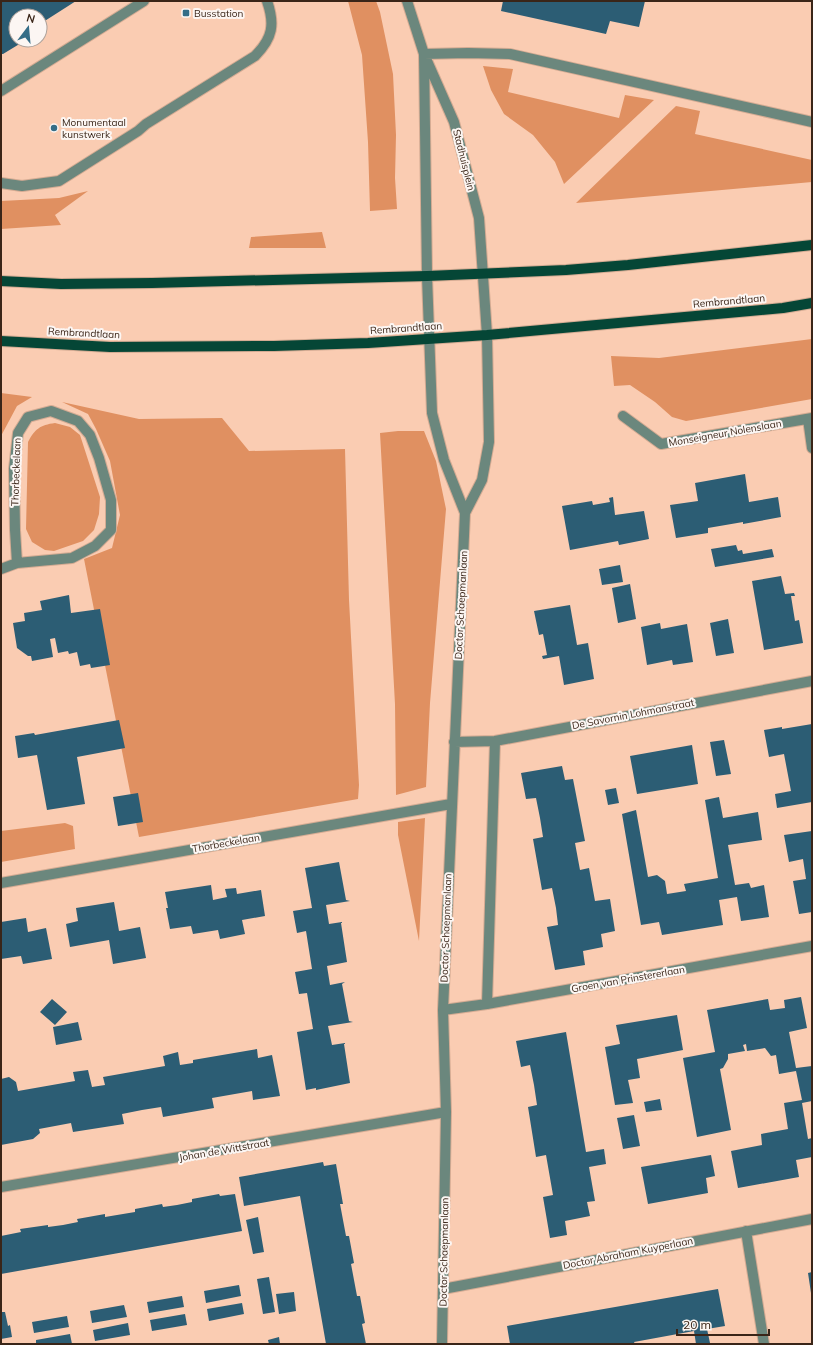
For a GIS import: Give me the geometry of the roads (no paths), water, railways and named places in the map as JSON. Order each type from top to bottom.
[{"type":"main road","points":[[1,281],[62,284],[152,284],[427,276],[566,270],[628,265],[812,245]]},
{"type":"main road","name":"Rembrandtlaan","points":[[1,341],[110,347],[368,343],[487,335],[775,309],[812,303]]},
{"type":"street","points":[[1,91],[144,1]]},
{"type":"street","points":[[1,184],[22,186],[59,181],[138,131],[146,124],[255,56],[264,47],[270,36],[272,24],[271,11],[267,1]]},
{"type":"street","name":"Stadhuisplein","points":[[407,1],[424,54],[454,122],[479,218],[483,273]]},
{"type":"street","points":[[424,54],[510,54],[812,122]]},
{"type":"street","name":"Stadhuisplein","points":[[424,54],[427,276]]},
{"type":"street","name":"Doctor Schaepmanlaan","points":[[465,513],[482,480],[489,442],[487,335],[483,273]]},
{"type":"street","name":"Doctor Schaepmanlaan","points":[[427,276],[432,413],[444,460],[465,513],[443,1010],[446,1112],[442,1344]]},
{"type":"street","name":"Thorbeckelaan","points":[[1,569],[17,563],[72,558],[95,546],[111,530],[111,500],[99,458],[90,435],[78,421],[52,411],[28,417],[18,434],[14,469],[17,563]]},
{"type":"street","name":"Monseigneur Nolenslaan","points":[[623,416],[661,444],[810,419]]},
{"type":"street","points":[[810,419],[812,448]]},
{"type":"street","name":"De Savornin Lohmanstraat","points":[[454,742],[495,741],[812,680]]},
{"type":"street","points":[[487,1004],[495,741]]},
{"type":"street","name":"Thorbeckelaan","points":[[1,883],[451,804]]},
{"type":"street","name":"Groen van Prinstererlaan","points":[[443,1010],[487,1004],[812,946]]},
{"type":"street","name":"Johan de Wittstraat","points":[[1,1187],[446,1112]]},
{"type":"street","name":"Doctor Abraham Kuyperlaan","points":[[443,1289],[812,1219]]},
{"type":"street","points":[[746,1231],[764,1344]]},
{"type":"place","name":"Busstation","points":[[186,13]]},
{"type":"place","name":"Monumentaal kunstwerk","points":[[54,128]]}]
